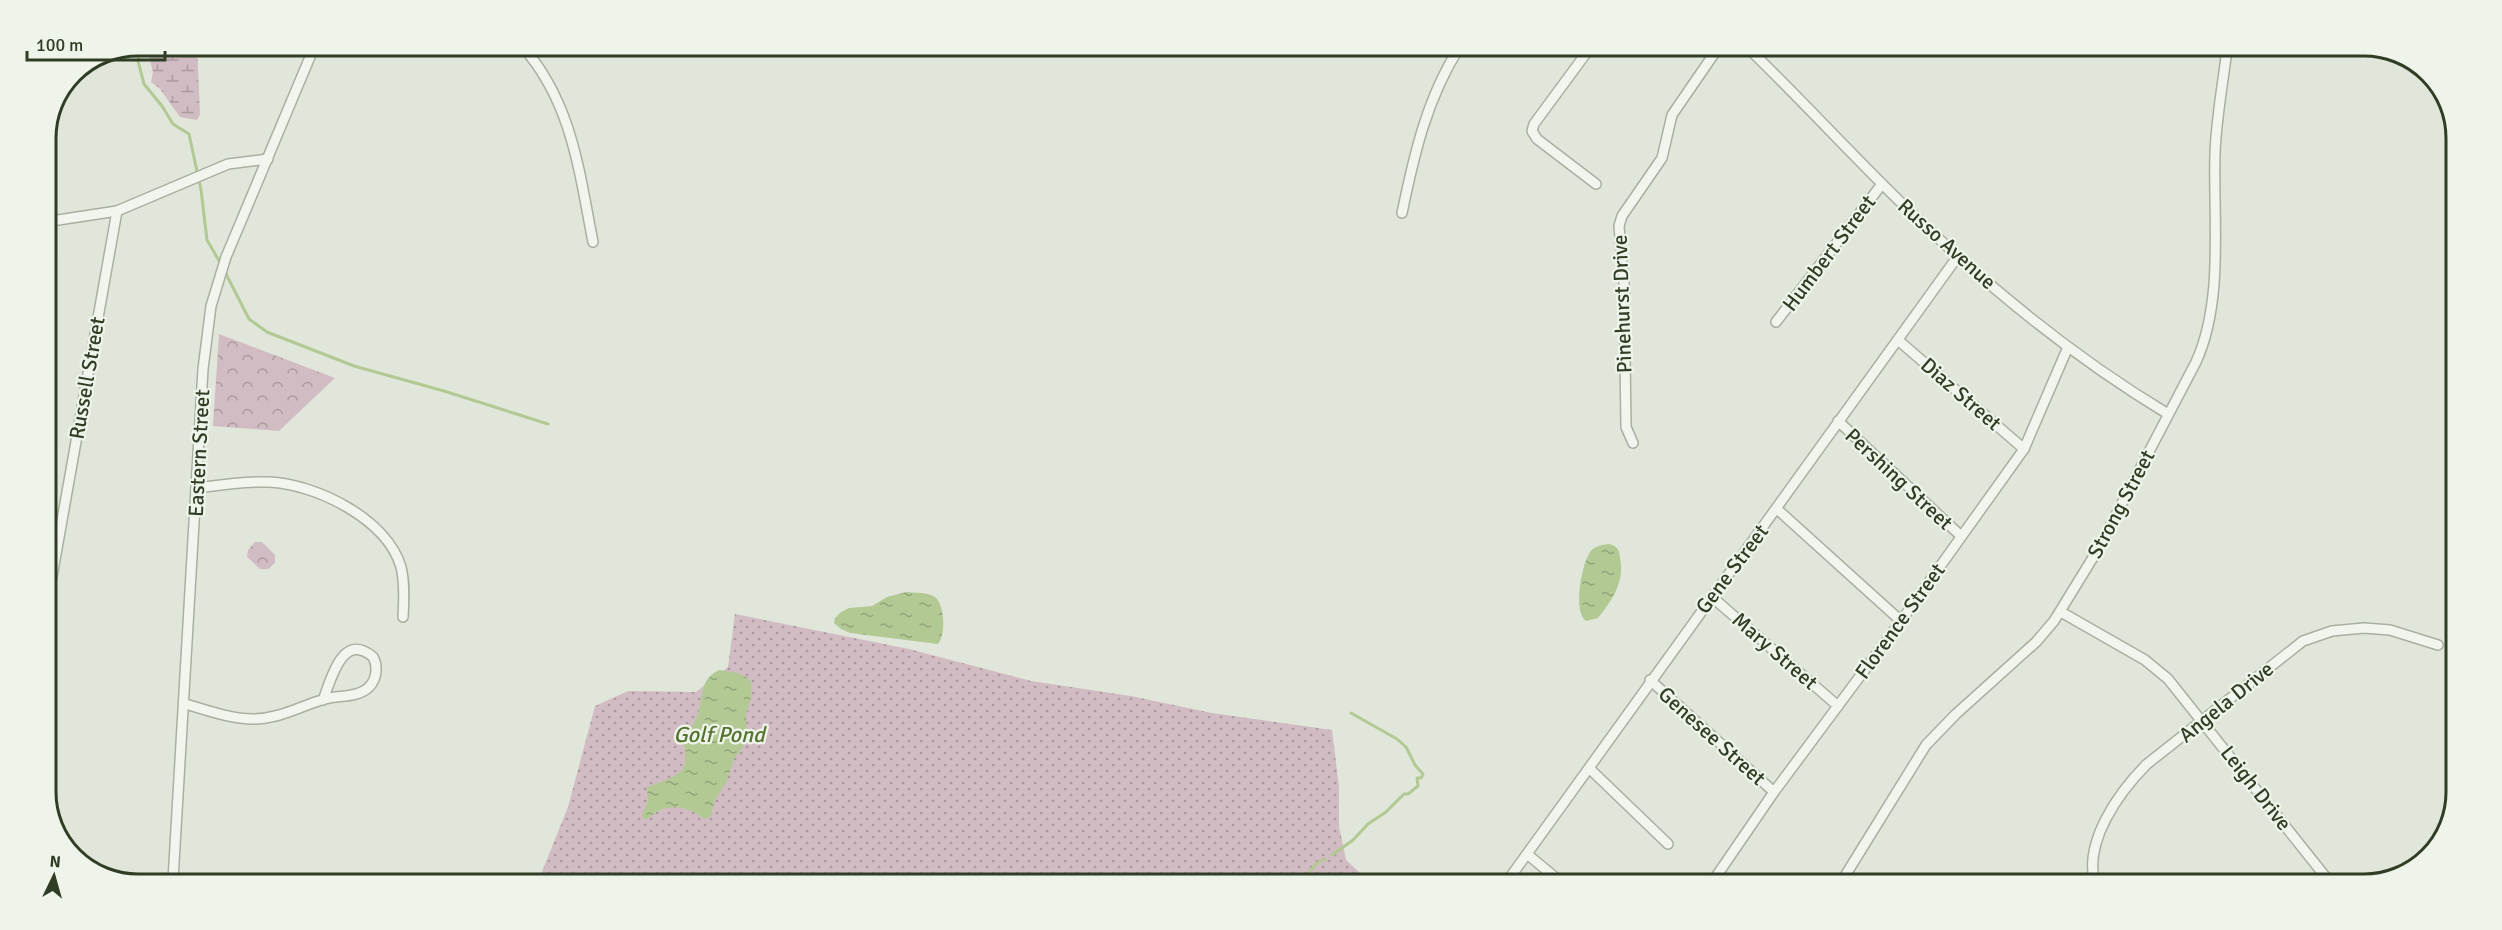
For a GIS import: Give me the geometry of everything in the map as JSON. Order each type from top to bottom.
[{"type":"street","name":"Eastern Street","points":[[173,874],[207,329],[216,287],[226,257],[311,55]]},
{"type":"street","points":[[529,55],[549,82],[568,124],[592,242]]},
{"type":"street","points":[[1402,213],[1416,145],[1443,73],[1455,55]]},
{"type":"street","points":[[1585,55],[1534,124],[1532,131],[1537,139],[1596,183]]},
{"type":"street","name":"Pinehurst Drive","points":[[1633,442],[1626,426],[1624,284],[1619,226],[1622,216],[1662,158],[1672,115],[1713,55]]},
{"type":"street","name":"Russo Avenue","points":[[1755,55],[1882,184],[1958,256],[2068,347],[2168,414]]},
{"type":"street","name":"Strong Street","points":[[1845,874],[1926,745],[1956,714],[2036,642],[2061,612],[2101,544],[2200,353],[2209,319],[2214,248],[2215,153],[2226,55]]},
{"type":"street","points":[[55,220],[117,211],[214,169],[241,160],[268,159]]},
{"type":"street","name":"Humbert Street","points":[[1776,322],[1882,184]]},
{"type":"street","name":"Russell Street","points":[[56,556],[117,211]]},
{"type":"street","name":"Gene Street","points":[[1513,874],[1590,769],[1650,680],[1777,509],[1958,256]]},
{"type":"street","name":"Diaz Street","points":[[1898,340],[2024,449]]},
{"type":"street","name":"Florence Street","points":[[1718,874],[1774,792],[1901,621],[2024,449],[2068,347]]},
{"type":"street","name":"Pershing Street","points":[[1838,421],[1961,536]]},
{"type":"street","points":[[196,488],[271,482],[310,489],[353,512],[376,529],[393,549],[401,567],[404,588],[403,617]]},
{"type":"street","points":[[1777,509],[1901,621]]},
{"type":"street","name":"Mary Street","points":[[1712,597],[1838,706]]},
{"type":"street","name":"Leigh Drive","points":[[2061,612],[2157,668],[2323,874]]},
{"type":"street","name":"Angela Drive","points":[[2093,874],[2092,868],[2098,839],[2125,789],[2147,764],[2296,646],[2318,636],[2356,628],[2379,629],[2438,645]]},
{"type":"street","points":[[185,704],[222,715],[254,719],[289,713],[323,700],[356,694],[368,688],[376,672],[373,657],[361,650],[348,652],[339,659],[323,700]]},
{"type":"street","name":"Genesee Street","points":[[1650,680],[1774,792]]},
{"type":"street","points":[[1590,769],[1668,844]]},
{"type":"street","points":[[1527,854],[1551,874]]},
{"type":"green space","points":[[149,55],[197,55],[200,114],[197,120],[180,117],[160,89],[151,82],[153,72]]},
{"type":"green space","points":[[219,334],[335,378],[279,431],[213,426]]},
{"type":"green space","points":[[255,542],[262,542],[275,555],[275,563],[268,569],[260,569],[247,557],[248,550]]},
{"type":"green space","points":[[735,614],[909,649],[1031,681],[1131,696],[1212,713],[1332,730],[1339,787],[1339,826],[1346,860],[1361,874],[541,874],[568,807],[595,706],[628,691],[696,692],[728,667]]},
{"type":"water","points":[[1609,544],[1616,547],[1619,552],[1621,574],[1619,582],[1613,597],[1598,618],[1586,621],[1582,616],[1579,599],[1583,569],[1593,549]]},
{"type":"water","points":[[906,592],[929,594],[938,601],[941,606],[943,627],[938,644],[850,633],[834,623],[835,618],[841,612],[849,608],[872,606],[887,597]]},
{"type":"water","name":"Golf Pond","points":[[719,670],[738,673],[748,678],[751,682],[751,698],[746,714],[747,741],[734,759],[727,781],[715,800],[711,816],[704,819],[686,809],[674,807],[663,809],[648,819],[643,819],[642,814],[648,801],[647,787],[673,777],[683,768],[686,736],[699,712],[704,686],[707,680]]},
{"type":"waterway","points":[[139,55],[138,61],[144,84],[173,124],[189,134],[201,190],[207,240],[221,264]]},
{"type":"waterway","points":[[224,270],[249,319],[267,332],[354,366],[444,391],[548,424]]},
{"type":"waterway","points":[[1332,855],[1353,840],[1368,824],[1386,812],[1404,794],[1408,794],[1418,786],[1417,778],[1421,778],[1423,774],[1415,765],[1406,747],[1397,739],[1351,713]]},
{"type":"waterway","points":[[1308,874],[1317,863],[1325,859]]}]
